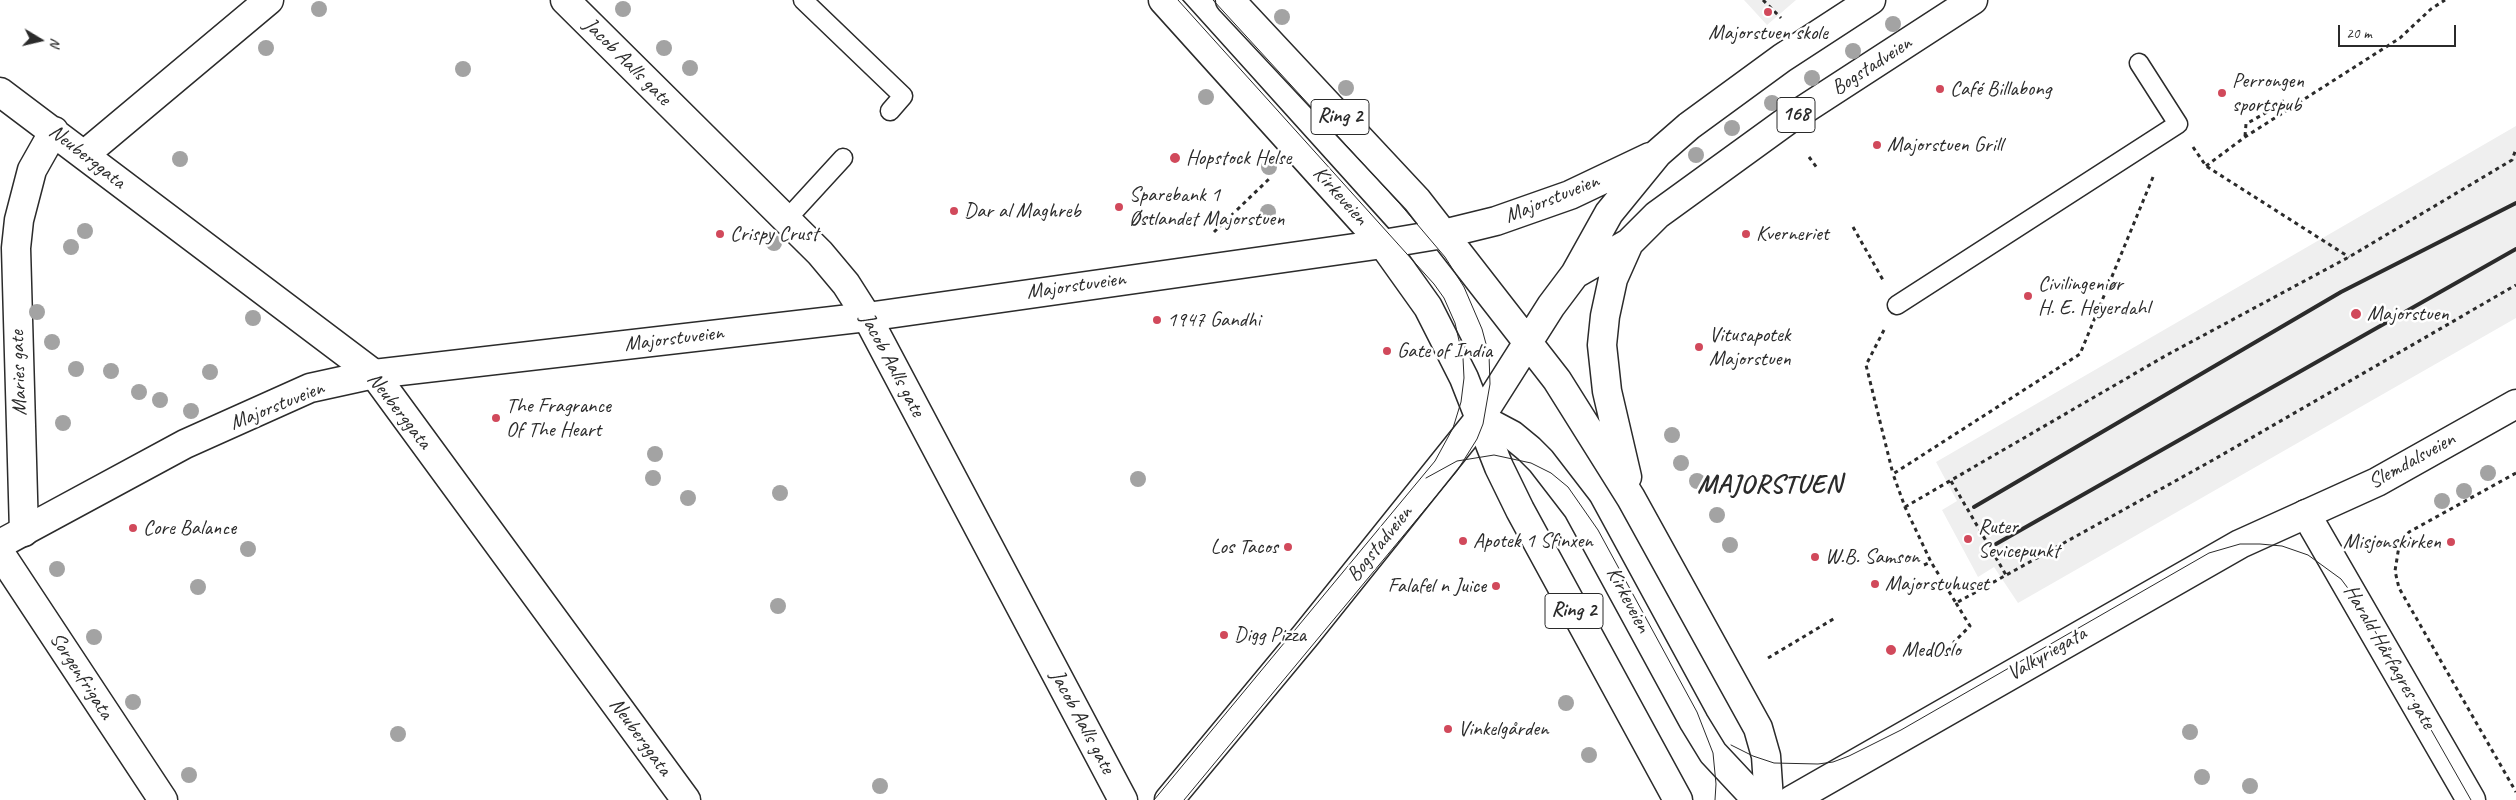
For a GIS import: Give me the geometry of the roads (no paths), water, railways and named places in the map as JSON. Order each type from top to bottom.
[{"type":"street","points":[[84,155],[269,0]]},
{"type":"street","name":"Jacob Aalls gate","points":[[565,0],[787,219],[831,266],[867,317],[1124,800]]},
{"type":"street","name":"Ring 2","points":[[1230,0],[1417,200],[1557,380],[1631,498],[1758,728],[1766,756],[1769,800]]},
{"type":"street","name":"Bogstadveien","points":[[1169,800],[1355,575],[1480,418],[1528,341],[1575,274],[1609,213],[1658,153],[1689,126],[1782,58],[1871,0]]},
{"type":"street","name":"Bogstadveien","points":[[1575,274],[1629,243],[1657,215],[1702,180],[1788,120],[1973,0]]},
{"type":"street","name":"Kirkeveien","points":[[1167,3],[1383,244],[1428,307],[1464,378],[1499,467],[1520,510],[1678,800]]},
{"type":"street","name":"Neuberggata","points":[[0,92],[374,374],[686,800]]},
{"type":"street","name":"Maries gate","points":[[24,532],[16,248],[20,212],[32,170],[54,131]]},
{"type":"street","name":"Majorstuveien","points":[[1443,234],[1496,222],[1570,194],[1658,153]]},
{"type":"street","name":"168","points":[[1383,244],[1443,234]]},
{"type":"street","name":"Bogstadveien","points":[[1629,243],[1614,279],[1605,316],[1602,345],[1607,391],[1631,498]]},
{"type":"street","name":"Majorstuveien","points":[[0,544],[185,444],[310,388],[374,374],[867,317],[1080,285],[1383,244]]},
{"type":"street","name":"Slemdalsveien","points":[[2306,514],[2377,482],[2516,404]]},
{"type":"street","name":"Kirkeveien","points":[[1480,418],[1512,435],[1542,461],[1578,509],[1694,722],[1713,753],[1757,800]]},
{"type":"street","name":"Valkyriegata","points":[[1792,800],[2240,544],[2306,514]]},
{"type":"street","name":"Harald Hårfagres gate","points":[[2306,514],[2471,800]]},
{"type":"street","name":"Sorgenfrigata","points":[[0,553],[163,800]]},
{"type":"lane","points":[[803,0],[903,96],[890,112]]},
{"type":"lane","points":[[1898,305],[2178,124],[2139,63]]},
{"type":"lane","points":[[787,219],[843,158]]},
{"type":"tram line","points":[[1154,800],[1435,461],[1453,428],[1461,402],[1464,378],[1463,358],[1455,323],[1444,298],[1434,284],[1178,0]]},
{"type":"tram line","points":[[1184,800],[1457,471],[1477,439],[1483,424],[1490,384],[1489,355],[1482,329],[1464,287],[1445,257],[1400,204],[1213,0]]},
{"type":"tram line","points":[[1426,478],[1457,461],[1494,455],[1531,463],[1551,473],[1568,487],[1598,530],[1697,712],[1713,753],[1716,784],[1715,800]]},
{"type":"tram line","points":[[1731,745],[1753,756],[1774,763],[1818,764],[1833,762],[1849,756],[1901,730],[2209,553],[2240,544],[2260,544],[2282,546],[2308,555],[2341,579],[2359,603],[2471,800]]},
{"type":"railway","points":[[1974,507],[2341,292],[2516,203]]},
{"type":"railway","points":[[1996,544],[2516,249]]},
{"type":"place","name":"Majorstuen skole","points":[[1768,12]]},
{"type":"place","name":"Café Billabong","points":[[1940,89]]},
{"type":"place","name":"Perrongen sportspub","points":[[2222,93]]},
{"type":"place","name":"Majorstuen Grill","points":[[1877,145]]},
{"type":"place","name":"Hopstock Helse","points":[[1175,158]]},
{"type":"place","name":"Sparebank 1 Østlandet Majorstuen","points":[[1119,207]]},
{"type":"place","name":"Dar al Maghreb","points":[[954,211]]},
{"type":"place","name":"Crispy Crust","points":[[720,234]]},
{"type":"place","name":"Kverneriet","points":[[1746,234]]},
{"type":"place","name":"Civilingeniør H. E. Heyerdahl","points":[[2028,296]]},
{"type":"place","name":"Majorstuen","points":[[2356,314]]},
{"type":"place","name":"1947 Gandhi","points":[[1157,320]]},
{"type":"place","name":"Vitusapotek Majorstuen","points":[[1699,347]]},
{"type":"place","name":"Gate of India","points":[[1387,351]]},
{"type":"place","name":"The Fragrance Of The Heart","points":[[496,418]]},
{"type":"place","name":"Core Balance","points":[[133,528]]},
{"type":"place","name":"Ruter Sevicepunkt","points":[[1968,539]]},
{"type":"place","name":"Apotek 1 Sfinxen","points":[[1463,541]]},
{"type":"place","name":"Misjonskirken","points":[[2451,542]]},
{"type":"place","name":"Los Tacos","points":[[1288,547]]},
{"type":"place","name":"W.B. Samson","points":[[1815,557]]},
{"type":"place","name":"Majorstuhuset","points":[[1875,584]]},
{"type":"place","name":"Falafel n Juice","points":[[1496,586]]},
{"type":"place","name":"Digg Pizza","points":[[1224,635]]},
{"type":"place","name":"MedOslo","points":[[1891,650]]},
{"type":"place","name":"Vinkelgården","points":[[1448,729]]},
{"type":"district","name":"MAJORSTUEN","points":[[1770,485]]}]
